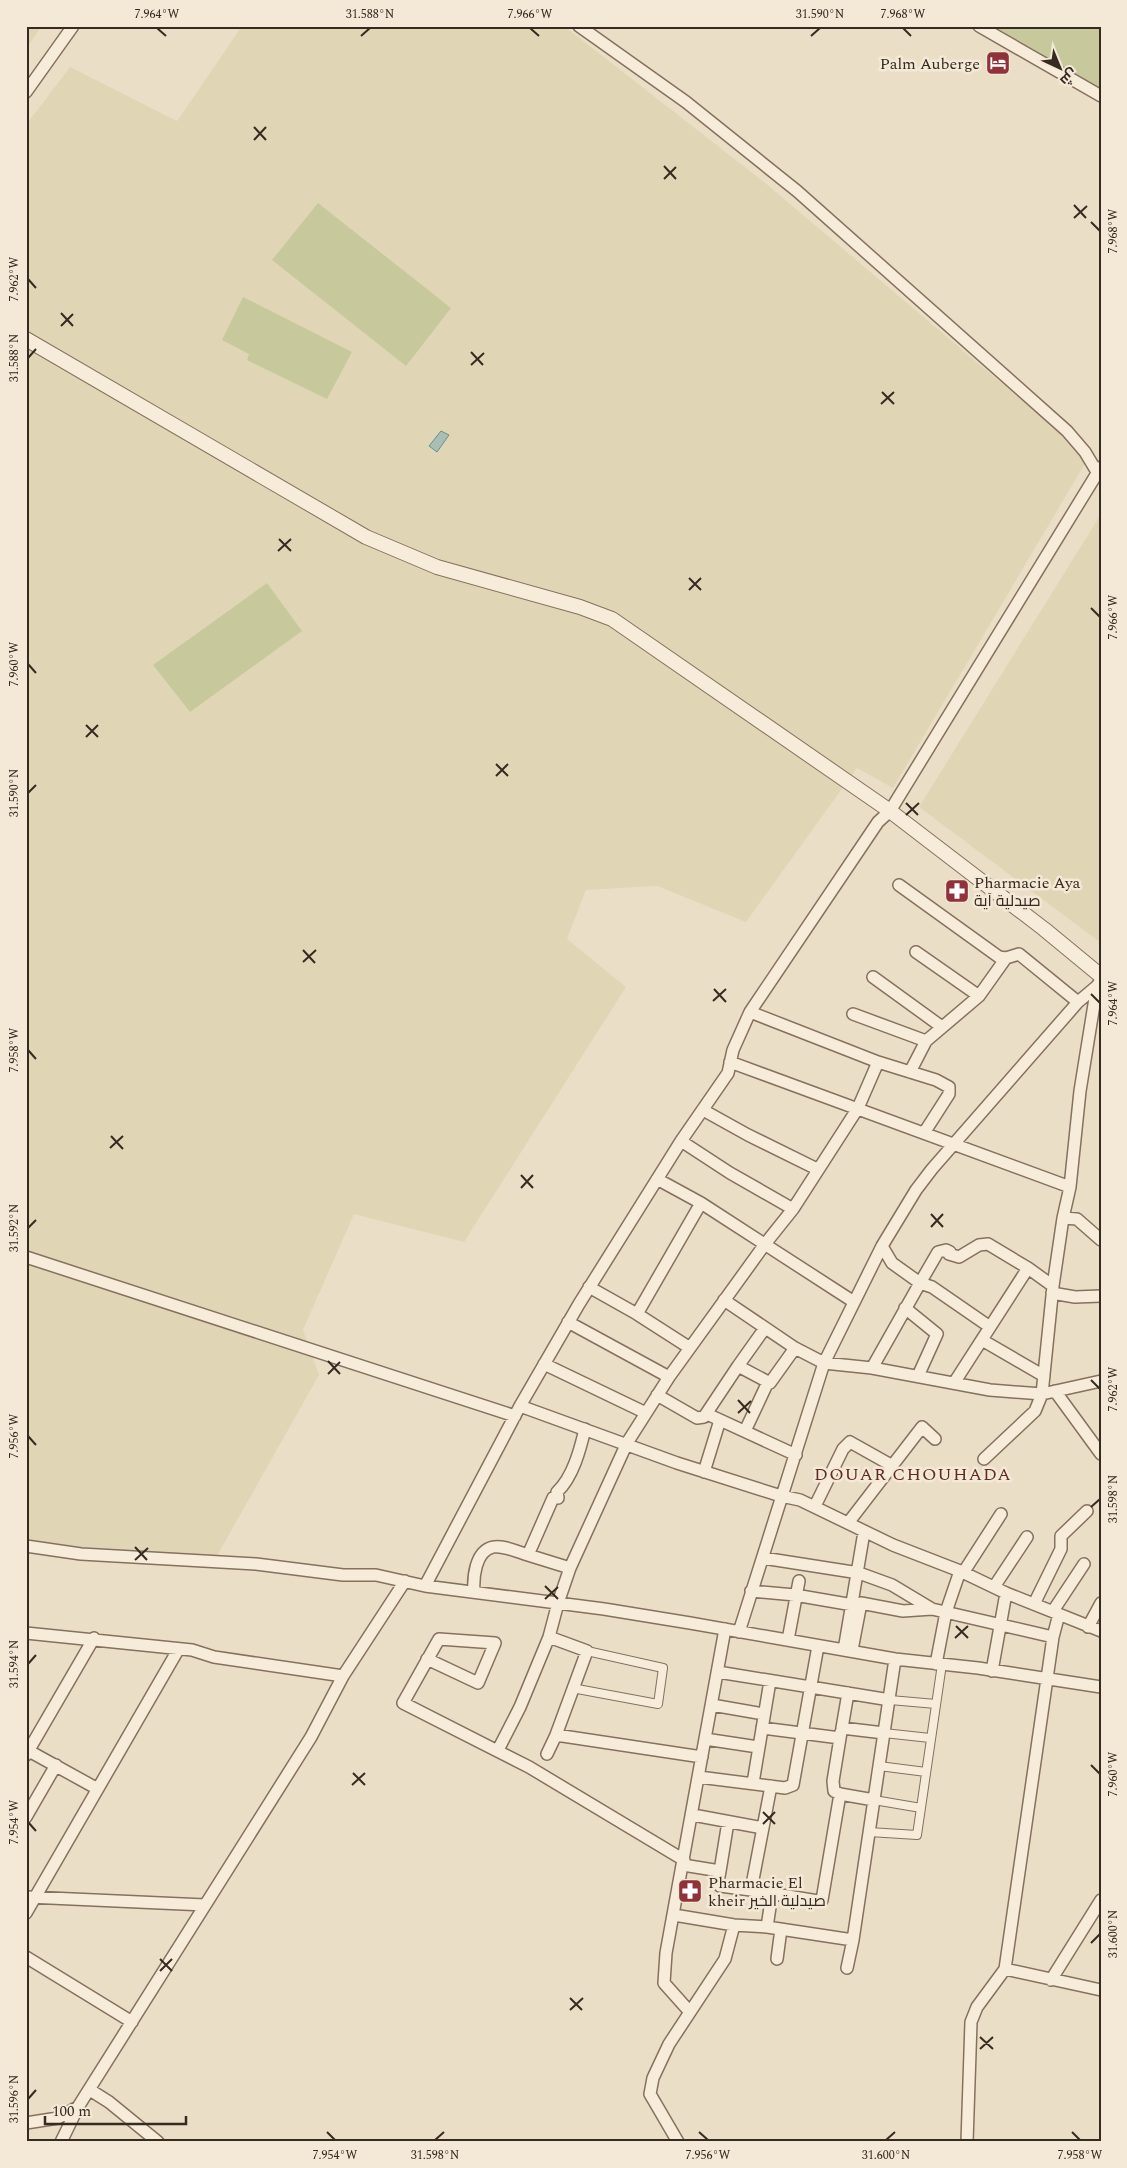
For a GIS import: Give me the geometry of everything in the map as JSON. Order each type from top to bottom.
[{"type":"street","points":[[26,92],[73,26]]},
{"type":"street","points":[[425,1586],[518,1411],[568,1322],[681,1141],[728,1073],[730,1062],[750,1012],[878,822],[890,811],[1099,470],[1067,431],[797,191],[686,102],[579,26]]},
{"type":"street","points":[[980,26],[1101,96]]},
{"type":"street","points":[[26,339],[366,537],[438,567],[606,616],[890,811],[1044,929],[1099,981]]},
{"type":"street","points":[[899,886],[999,957],[1006,958],[1020,954],[1078,1002]]},
{"type":"street","points":[[916,952],[979,996]]},
{"type":"street","points":[[910,1072],[926,1041],[979,996],[1006,958]]},
{"type":"street","points":[[872,977],[942,1027]]},
{"type":"street","points":[[739,1632],[824,1363],[882,1246],[920,1184],[1078,1002],[1099,981]]},
{"type":"street","points":[[984,1459],[1034,1411],[1042,1394],[1053,1290],[1063,1218],[1070,1187],[1080,1091],[1099,981]]},
{"type":"street","points":[[750,1012],[878,1062],[947,1085],[950,1089],[924,1133]]},
{"type":"street","points":[[854,1014],[926,1041]]},
{"type":"street","points":[[730,1062],[1070,1187]]},
{"type":"street","points":[[498,1750],[520,1707],[549,1637],[570,1568],[627,1443],[669,1377],[765,1244],[793,1209],[858,1108],[878,1062]]},
{"type":"street","points":[[703,1110],[748,1136],[817,1169]]},
{"type":"street","points":[[681,1141],[730,1173],[793,1209]]},
{"type":"street","points":[[657,1179],[701,1202],[854,1302]]},
{"type":"street","points":[[637,1314],[701,1202]]},
{"type":"street","points":[[1063,1218],[1077,1219],[1101,1240]]},
{"type":"street","points":[[872,1368],[938,1252],[946,1250],[950,1252],[949,1254],[959,1257],[983,1244],[992,1246],[1028,1268],[1053,1290],[1075,1297],[1101,1296]]},
{"type":"street","points":[[882,1246],[892,1263],[920,1283],[932,1287],[990,1327]]},
{"type":"street","points":[[26,1257],[518,1411],[585,1429],[704,1472],[800,1500],[864,1532],[961,1572],[1006,1593],[1101,1631]]},
{"type":"street","points":[[954,1383],[1028,1268]]},
{"type":"street","points":[[589,1287],[637,1314],[690,1348]]},
{"type":"street","points":[[724,1300],[795,1348],[824,1363],[872,1368],[990,1390],[1042,1394],[1101,1381]]},
{"type":"street","points":[[905,1308],[937,1334],[918,1376]]},
{"type":"street","points":[[568,1322],[669,1377]]},
{"type":"street","points":[[657,1395],[697,1418],[704,1417],[764,1328]]},
{"type":"street","points":[[982,1340],[1044,1376]]},
{"type":"street","points":[[745,1431],[767,1384],[772,1382],[795,1348]]},
{"type":"street","points":[[544,1364],[646,1413]]},
{"type":"street","points":[[738,1366],[767,1384]]},
{"type":"street","points":[[1055,1391],[1101,1454]]},
{"type":"street","points":[[707,1414],[796,1455]]},
{"type":"street","points":[[704,1472],[720,1420]]},
{"type":"street","points":[[848,1523],[922,1427],[935,1439]]},
{"type":"street","points":[[528,1555],[554,1498],[558,1498],[557,1492],[566,1483],[580,1450],[585,1429]]},
{"type":"street","points":[[815,1506],[843,1449],[850,1442],[891,1465]]},
{"type":"street","points":[[1034,1604],[1061,1549],[1061,1536],[1087,1511]]},
{"type":"street","points":[[869,1832],[917,1835],[936,1704],[946,1612],[961,1572],[1002,1514]]},
{"type":"street","points":[[848,1650],[857,1604],[864,1532]]},
{"type":"street","points":[[994,1587],[1027,1537]]},
{"type":"street","points":[[26,1546],[81,1554],[256,1564],[343,1575],[376,1575],[425,1586],[558,1603],[895,1659],[992,1671],[1101,1688]]},
{"type":"street","points":[[474,1592],[473,1580],[478,1563],[487,1550],[493,1547],[570,1568]]},
{"type":"street","points":[[762,1558],[859,1573],[892,1585],[932,1609]]},
{"type":"street","points":[[967,2142],[971,2022],[977,2007],[1005,1969],[1048,1680],[1056,1612],[1084,1564]]},
{"type":"street","points":[[61,2142],[78,2107],[311,1737],[342,1676],[405,1581]]},
{"type":"street","points":[[788,1640],[795,1595],[799,1582]]},
{"type":"street","points":[[751,1591],[795,1595],[897,1611],[932,1609],[1054,1637]]},
{"type":"street","points":[[992,1671],[1006,1593]]},
{"type":"street","points":[[1088,1627],[1101,1603]]},
{"type":"street","points":[[689,2011],[664,1982],[666,1953],[725,1630]]},
{"type":"street","points":[[26,1633],[94,1638],[342,1676]]},
{"type":"street","points":[[549,1637],[587,1651],[663,1668],[658,1704],[572,1688]]},
{"type":"street","points":[[94,1638],[28,1753],[56,1765],[96,1788]]},
{"type":"street","points":[[427,1659],[478,1683],[495,1643],[438,1638],[403,1703],[498,1750],[684,1862],[720,1871]]},
{"type":"street","points":[[699,1777],[786,1788],[793,1785],[818,1646]]},
{"type":"street","points":[[26,1913],[31,1897],[178,1650]]},
{"type":"street","points":[[547,1754],[556,1735],[587,1651]]},
{"type":"street","points":[[847,1968],[853,1940],[895,1659]]},
{"type":"street","points":[[718,1672],[890,1700],[936,1704]]},
{"type":"street","points":[[752,1783],[770,1681]]},
{"type":"street","points":[[848,1692],[833,1790],[840,1794],[921,1808]]},
{"type":"street","points":[[712,1705],[764,1714]]},
{"type":"street","points":[[762,1728],[802,1733],[884,1733],[930,1738]]},
{"type":"street","points":[[556,1735],[702,1757]]},
{"type":"street","points":[[705,1739],[758,1747]]},
{"type":"street","points":[[26,1817],[56,1765]]},
{"type":"street","points":[[879,1766],[926,1772]]},
{"type":"street","points":[[751,1890],[771,1786]]},
{"type":"street","points":[[728,1822],[718,1882],[720,1886],[818,1902],[823,1898],[840,1794]]},
{"type":"street","points":[[692,1815],[763,1828]]},
{"type":"street","points":[[767,1927],[772,1894]]},
{"type":"street","points":[[31,1897],[205,1905]]},
{"type":"street","points":[[1051,1980],[1101,1900]]},
{"type":"street","points":[[674,1914],[734,1925],[767,1927],[853,1940]]},
{"type":"street","points":[[678,2142],[650,2094],[653,2078],[669,2044],[725,1959],[734,1925]]},
{"type":"street","points":[[777,1959],[781,1929]]},
{"type":"street","points":[[26,1957],[132,2022]]},
{"type":"street","points":[[1005,1969],[1101,1990]]},
{"type":"street","points":[[90,2090],[109,2102],[158,2142]]},
{"type":"street","points":[[28,2124],[58,2118],[78,2107]]},
{"type":"shaded area","points":[[26,26],[42,26],[26,49]]},
{"type":"shaded area","points":[[242,26],[564,26],[764,182],[1089,457],[893,788],[857,768],[746,922],[657,886],[586,890],[567,939],[626,987],[464,1242],[354,1214],[303,1330],[319,1375],[217,1556],[64,1546],[26,1541],[26,125],[70,67],[177,121]]},
{"type":"shaded area","points":[[1101,514],[1101,943],[919,807]]},
{"type":"green space","points":[[994,26],[1101,26],[1101,89]]},
{"type":"green space","points":[[318,203],[451,308],[406,366],[272,260]]},
{"type":"green space","points":[[243,297],[352,352],[327,399],[247,360],[249,354],[222,340]]},
{"type":"green space","points":[[267,583],[302,631],[190,712],[153,665]]},
{"type":"water","points":[[441,431],[449,435],[437,452],[429,446]]},
{"type":"place","name":"Palm Auberge","points":[[998,63]]},
{"type":"place","name":"Pharmacie Aya صيدلية اَية","points":[[957,891]]},
{"type":"place","name":"Pharmacie El kheir صيدلية الخير","points":[[690,1891]]},
{"type":"district","name":"DOUAR CHOUHADA","points":[[913,1474]]}]
